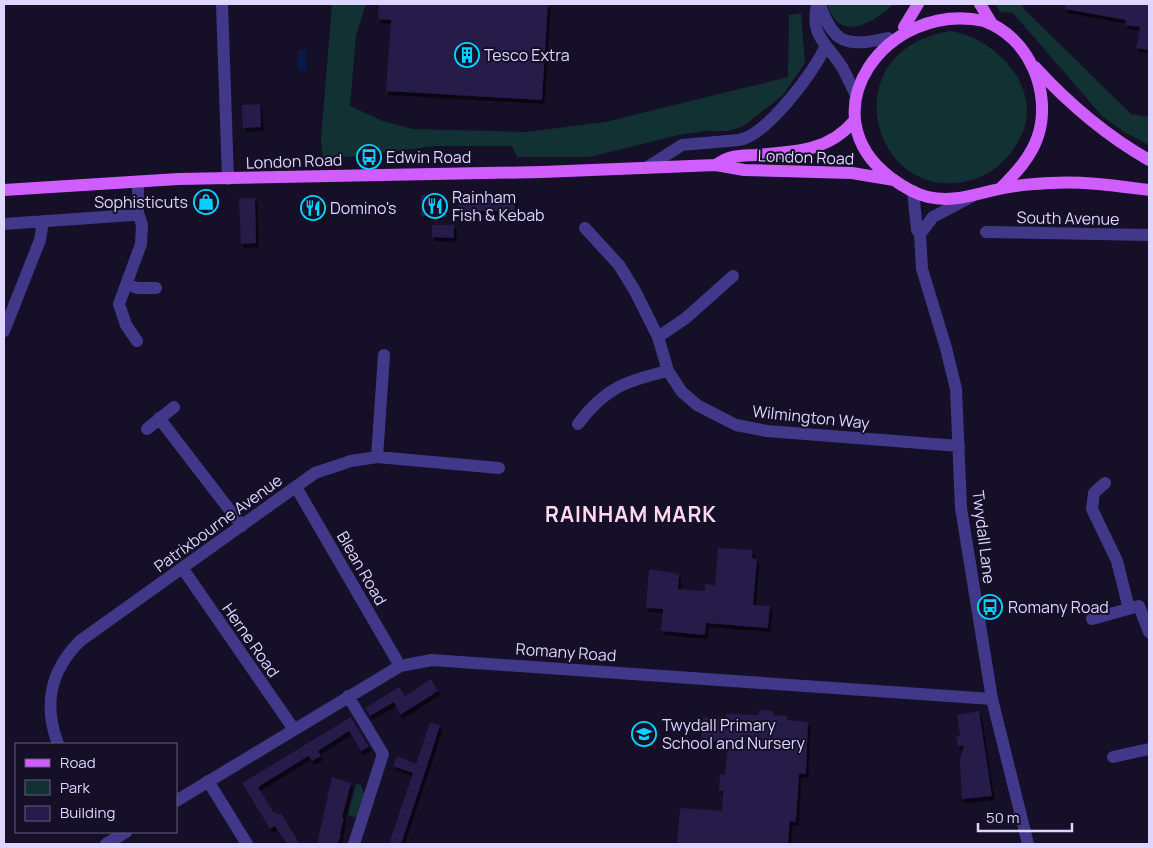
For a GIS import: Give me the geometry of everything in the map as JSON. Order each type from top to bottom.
[{"type":"main road","points":[[904,27],[918,4]]},
{"type":"main road","points":[[980,4],[992,24]]},
{"type":"main road","points":[[1149,160],[1084,117],[1033,65],[1022,48],[1008,34],[992,24],[974,18],[948,14],[925,18],[904,27],[888,38],[868,63],[856,95],[854,121],[866,153],[878,168],[894,180],[912,191],[928,197],[951,199],[971,197],[1001,188],[1052,183],[1149,190]]},
{"type":"main road","points":[[1001,188],[1026,161],[1038,138],[1042,119],[1042,104],[1033,65]]},
{"type":"main road","name":"London Road","points":[[716,165],[728,156],[812,150],[842,134],[854,121]]},
{"type":"main road","name":"London Road","points":[[4,190],[138,182],[716,165],[744,170],[852,173],[894,180]]},
{"type":"street","points":[[222,4],[228,179]]},
{"type":"street","points":[[818,4],[826,24],[838,36],[849,42],[863,44],[888,38]]},
{"type":"street","points":[[818,4],[814,16],[815,30],[841,66],[856,95]]},
{"type":"street","name":"London Road","points":[[646,168],[682,145],[748,137],[779,110],[804,84],[818,64],[826,47]]},
{"type":"street","points":[[137,341],[126,325],[119,304],[141,242],[142,225],[138,213],[138,182]]},
{"type":"street","name":"Twydall Lane","points":[[912,191],[917,230],[920,234],[922,269],[946,348],[956,390],[961,508],[992,699],[1006,764],[1028,844]]},
{"type":"street","points":[[920,234],[933,218],[971,197]]},
{"type":"street","points":[[4,224],[130,216],[138,213]]},
{"type":"street","points":[[4,331],[40,240],[43,221]]},
{"type":"street","name":"Wilmington Way","points":[[585,228],[619,265],[658,337],[668,371],[682,392],[697,405],[736,424],[767,431],[959,446]]},
{"type":"street","name":"South Avenue","points":[[986,232],[1149,235]]},
{"type":"street","points":[[658,337],[686,318],[733,276]]},
{"type":"street","points":[[127,284],[136,287],[156,288]]},
{"type":"street","points":[[377,457],[384,355]]},
{"type":"street","points":[[578,424],[593,404],[611,390],[638,378],[668,371]]},
{"type":"street","points":[[147,429],[174,407]]},
{"type":"street","points":[[159,418],[242,526]]},
{"type":"street","name":"Patrixbourne Avenue","points":[[58,743],[51,727],[50,691],[65,655],[80,641],[315,473],[351,461],[377,457],[498,468]]},
{"type":"street","points":[[1106,483],[1094,493],[1092,509],[1139,606],[1149,632]]},
{"type":"street","name":"Blean Road","points":[[296,487],[400,666]]},
{"type":"street","name":"Herne Road","points":[[183,569],[293,728]]},
{"type":"street","points":[[1092,619],[1139,606]]},
{"type":"street","name":"Romany Road","points":[[178,800],[293,728],[400,666],[432,660],[992,699]]},
{"type":"street","points":[[348,696],[383,754],[354,844]]},
{"type":"street","points":[[1113,757],[1149,749]]},
{"type":"street","points":[[208,781],[248,844]]},
{"type":"street","points":[[110,838],[123,833]]},
{"type":"green space","points":[[332,4],[366,4],[356,35],[350,106],[383,121],[412,129],[526,132],[605,122],[788,77],[789,15],[801,13],[805,63],[783,95],[742,127],[728,131],[705,131],[679,135],[589,157],[517,157],[512,146],[436,146],[323,160],[321,139]]},
{"type":"green space","points":[[828,4],[894,4],[873,20],[856,26],[848,26],[840,24],[834,18]]},
{"type":"green space","points":[[995,4],[1022,4],[1024,9],[1131,114],[1149,117],[1149,145],[1124,132],[1102,116],[1013,13],[1000,12]]},
{"type":"green space","points":[[950,31],[967,35],[983,43],[998,54],[1010,67],[1020,82],[1026,99],[1027,116],[1018,143],[1007,158],[994,169],[968,181],[934,182],[908,170],[888,149],[878,122],[878,93],[889,66],[913,44]]},
{"type":"green space","points":[[356,784],[361,785],[364,794],[356,818],[348,815]]},
{"type":"water","points":[[298,50],[306,50],[307,69],[303,72],[298,69]]},
{"type":"building","name":"Tesco Extra","points":[[379,4],[548,4],[542,100],[386,91],[391,20],[378,19]]},
{"type":"building","points":[[1066,4],[1149,4],[1149,50],[1136,48],[1140,27],[1125,25],[1126,20],[1065,9]]},
{"type":"building","points":[[260,104],[261,127],[243,128],[242,105]]},
{"type":"building","points":[[421,195],[431,195],[431,216],[421,216]]},
{"type":"building","points":[[458,195],[515,195],[515,211],[458,211]]},
{"type":"building","points":[[239,198],[255,198],[256,243],[241,244]]},
{"type":"building","name":"Domino's","points":[[302,199],[323,199],[323,217],[303,217]]},
{"type":"building","points":[[432,225],[454,225],[454,238],[432,237]]},
{"type":"building","points":[[718,548],[753,550],[752,558],[757,559],[753,605],[770,606],[768,628],[706,623],[705,635],[661,631],[663,609],[646,608],[649,569],[679,574],[678,589],[705,591],[705,584],[715,585]]},
{"type":"building","points":[[431,679],[438,691],[400,715],[394,702],[370,716],[365,708],[399,687],[405,696]]},
{"type":"building","points":[[759,710],[773,711],[773,715],[787,716],[787,720],[808,722],[806,774],[799,774],[796,822],[790,821],[788,844],[677,844],[680,808],[722,811],[723,791],[719,791],[720,774],[725,775],[728,743],[701,740],[703,717],[726,719],[726,714],[759,715]]},
{"type":"building","points":[[979,711],[992,796],[962,799],[960,760],[964,746],[958,746],[956,736],[960,736],[957,715]]},
{"type":"building","points":[[351,717],[369,747],[361,751],[349,731],[318,751],[321,756],[312,761],[309,756],[258,787],[274,813],[276,812],[278,815],[281,813],[300,844],[287,844],[275,826],[270,829],[242,783]]},
{"type":"building","points":[[430,722],[440,725],[401,844],[389,844],[413,773],[393,766],[397,756],[416,764]]},
{"type":"building","points":[[332,777],[351,783],[342,818],[344,818],[341,834],[338,844],[317,844]]},
{"type":"place","name":"Tesco Extra","points":[[467,55]]},
{"type":"place","name":"Edwin Road","points":[[369,157]]},
{"type":"place","name":"Sophisticuts","points":[[206,202]]},
{"type":"place","name":"Rainham Fish & Kebab","points":[[435,206]]},
{"type":"place","name":"Domino's","points":[[313,208]]},
{"type":"place","name":"Romany Road","points":[[990,607]]},
{"type":"place","name":"Twydall Primary School and Nursery","points":[[644,734]]},
{"type":"district","name":"RAINHAM MARK","points":[[631,514]]}]
